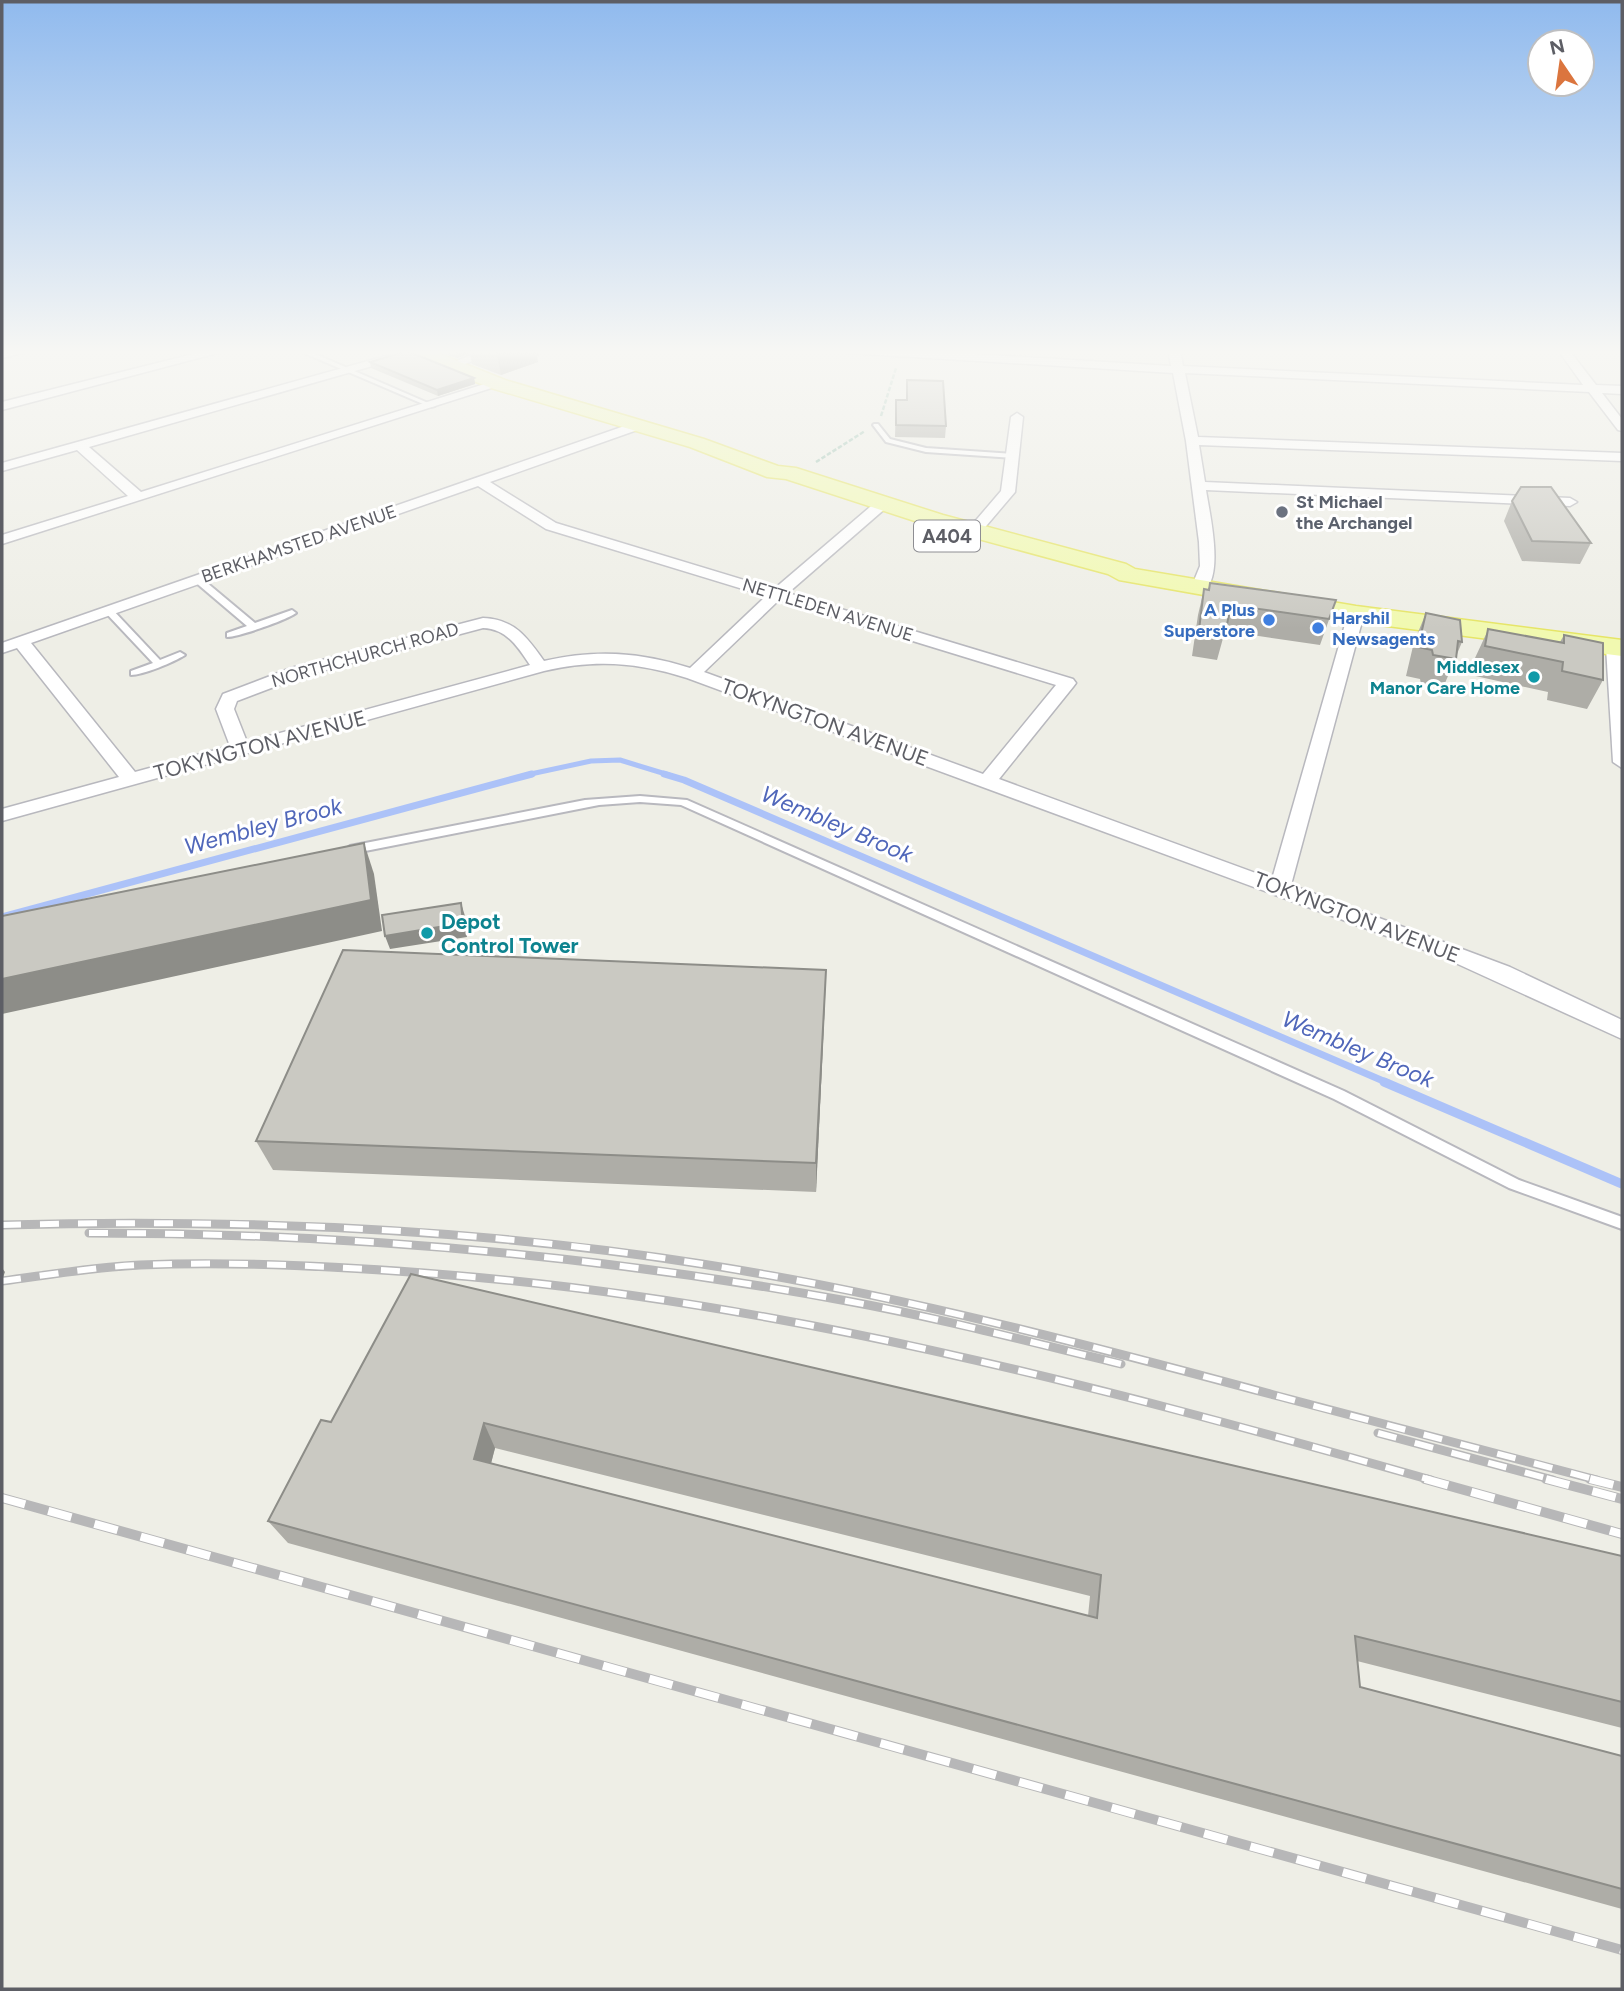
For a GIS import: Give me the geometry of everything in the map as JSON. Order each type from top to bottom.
[{"type":"main road","name":"A404","points":[[694,443],[775,472],[775,476],[1064,568],[1114,577],[1128,575],[1356,614],[1618,647]]},
{"type":"street","points":[[2,467],[86,443]]},
{"type":"street","points":[[2,540],[313,443]]},
{"type":"street","name":"BERKHAMSTED AVENUE","points":[[2,648],[588,443]]},
{"type":"street","points":[[969,537],[1008,492],[1015,443]]},
{"type":"street","points":[[1192,443],[1208,566],[1199,588]]},
{"type":"street","points":[[1243,443],[1622,457]]},
{"type":"street","points":[[79,445],[138,497]]},
{"type":"street","name":"NETTLEDEN AVENUE","points":[[479,481],[551,526],[1067,683],[988,780]]},
{"type":"street","points":[[1199,486],[1570,502]]},
{"type":"street","points":[[692,674],[776,594],[876,508]]},
{"type":"street","points":[[1280,887],[1356,614]]},
{"type":"street","name":"NORTHCHURCH ROAD","points":[[241,750],[225,709],[229,698],[297,673],[483,623],[496,622],[507,626],[516,634],[540,667]]},
{"type":"street","points":[[20,641],[131,780]]},
{"type":"street","points":[[1618,647],[1622,762]]},
{"type":"street","name":"TOKYNGTON AVENUE","points":[[2,815],[569,659],[611,655],[656,662],[988,780],[1471,960],[1622,1024]]},
{"type":"lane","points":[[896,443],[926,450],[1014,456]]},
{"type":"lane","points":[[197,579],[254,627]]},
{"type":"lane","points":[[108,610],[159,664]]},
{"type":"lane","points":[[230,635],[292,613]]},
{"type":"lane","points":[[134,673],[180,655]]},
{"type":"lane","points":[[335,854],[602,799],[638,797],[683,802],[1339,1095],[1514,1184],[1622,1223]]},
{"type":"building","points":[[1521,487],[1551,487],[1591,543],[1532,541],[1512,501]]},
{"type":"building","points":[[1210,583],[1336,600],[1329,619],[1231,605],[1225,634],[1199,630],[1204,589],[1209,590]]},
{"type":"building","points":[[1426,613],[1460,620],[1462,642],[1458,641],[1456,659],[1433,655],[1432,650],[1418,647]]},
{"type":"building","points":[[1488,629],[1564,643],[1564,635],[1603,643],[1603,680],[1562,671],[1563,662],[1485,646]]},
{"type":"building","points":[[364,843],[371,900],[2,979],[2,916]]},
{"type":"building","points":[[461,903],[463,923],[385,936],[382,915]]},
{"type":"building","points":[[343,950],[826,970],[816,1163],[256,1141]]},
{"type":"building","points":[[411,1274],[1622,1556],[1622,1702],[1355,1636],[1360,1687],[1622,1756],[1622,1889],[268,1521],[321,1420],[331,1422]],"holes":[[[484,1423],[1101,1575],[1097,1618],[474,1459]]]},
{"type":"waterway","name":"Wembley Brook","points":[[526,775],[591,761],[620,760],[669,775]]},
{"type":"waterway","name":"Wembley Brook","points":[[2,917],[532,774]]},
{"type":"waterway","name":"Wembley Brook","points":[[664,774],[684,780],[1388,1083]]},
{"type":"waterway","name":"Wembley Brook","points":[[1384,1082],[1622,1184]]},
{"type":"railway","points":[[2,1225],[177,1223],[353,1228],[528,1241],[702,1264],[846,1290],[990,1322],[1597,1480]]},
{"type":"railway","points":[[89,1233],[375,1242],[565,1259],[753,1285],[882,1308],[1121,1364]]},
{"type":"railway","points":[[2,1281],[88,1269],[211,1264],[353,1268],[553,1285],[681,1303],[933,1351],[1182,1412],[1431,1480]]},
{"type":"railway","points":[[1378,1433],[1553,1480]]},
{"type":"railway","points":[[1425,1479],[1622,1534]]},
{"type":"railway","points":[[1546,1479],[1622,1499]]},
{"type":"railway","points":[[1590,1479],[1622,1487]]},
{"type":"railway","points":[[2,1498],[1622,1950]]},
{"type":"place","name":"St Michael the Archangel","points":[[1282,512]]},
{"type":"place","name":"A Plus Superstore","points":[[1269,620]]},
{"type":"place","name":"Harshil Newsagents","points":[[1318,628]]},
{"type":"place","name":"Middlesex Manor Care Home","points":[[1534,677]]},
{"type":"place","name":"Depot Control Tower","points":[[427,933]]}]
